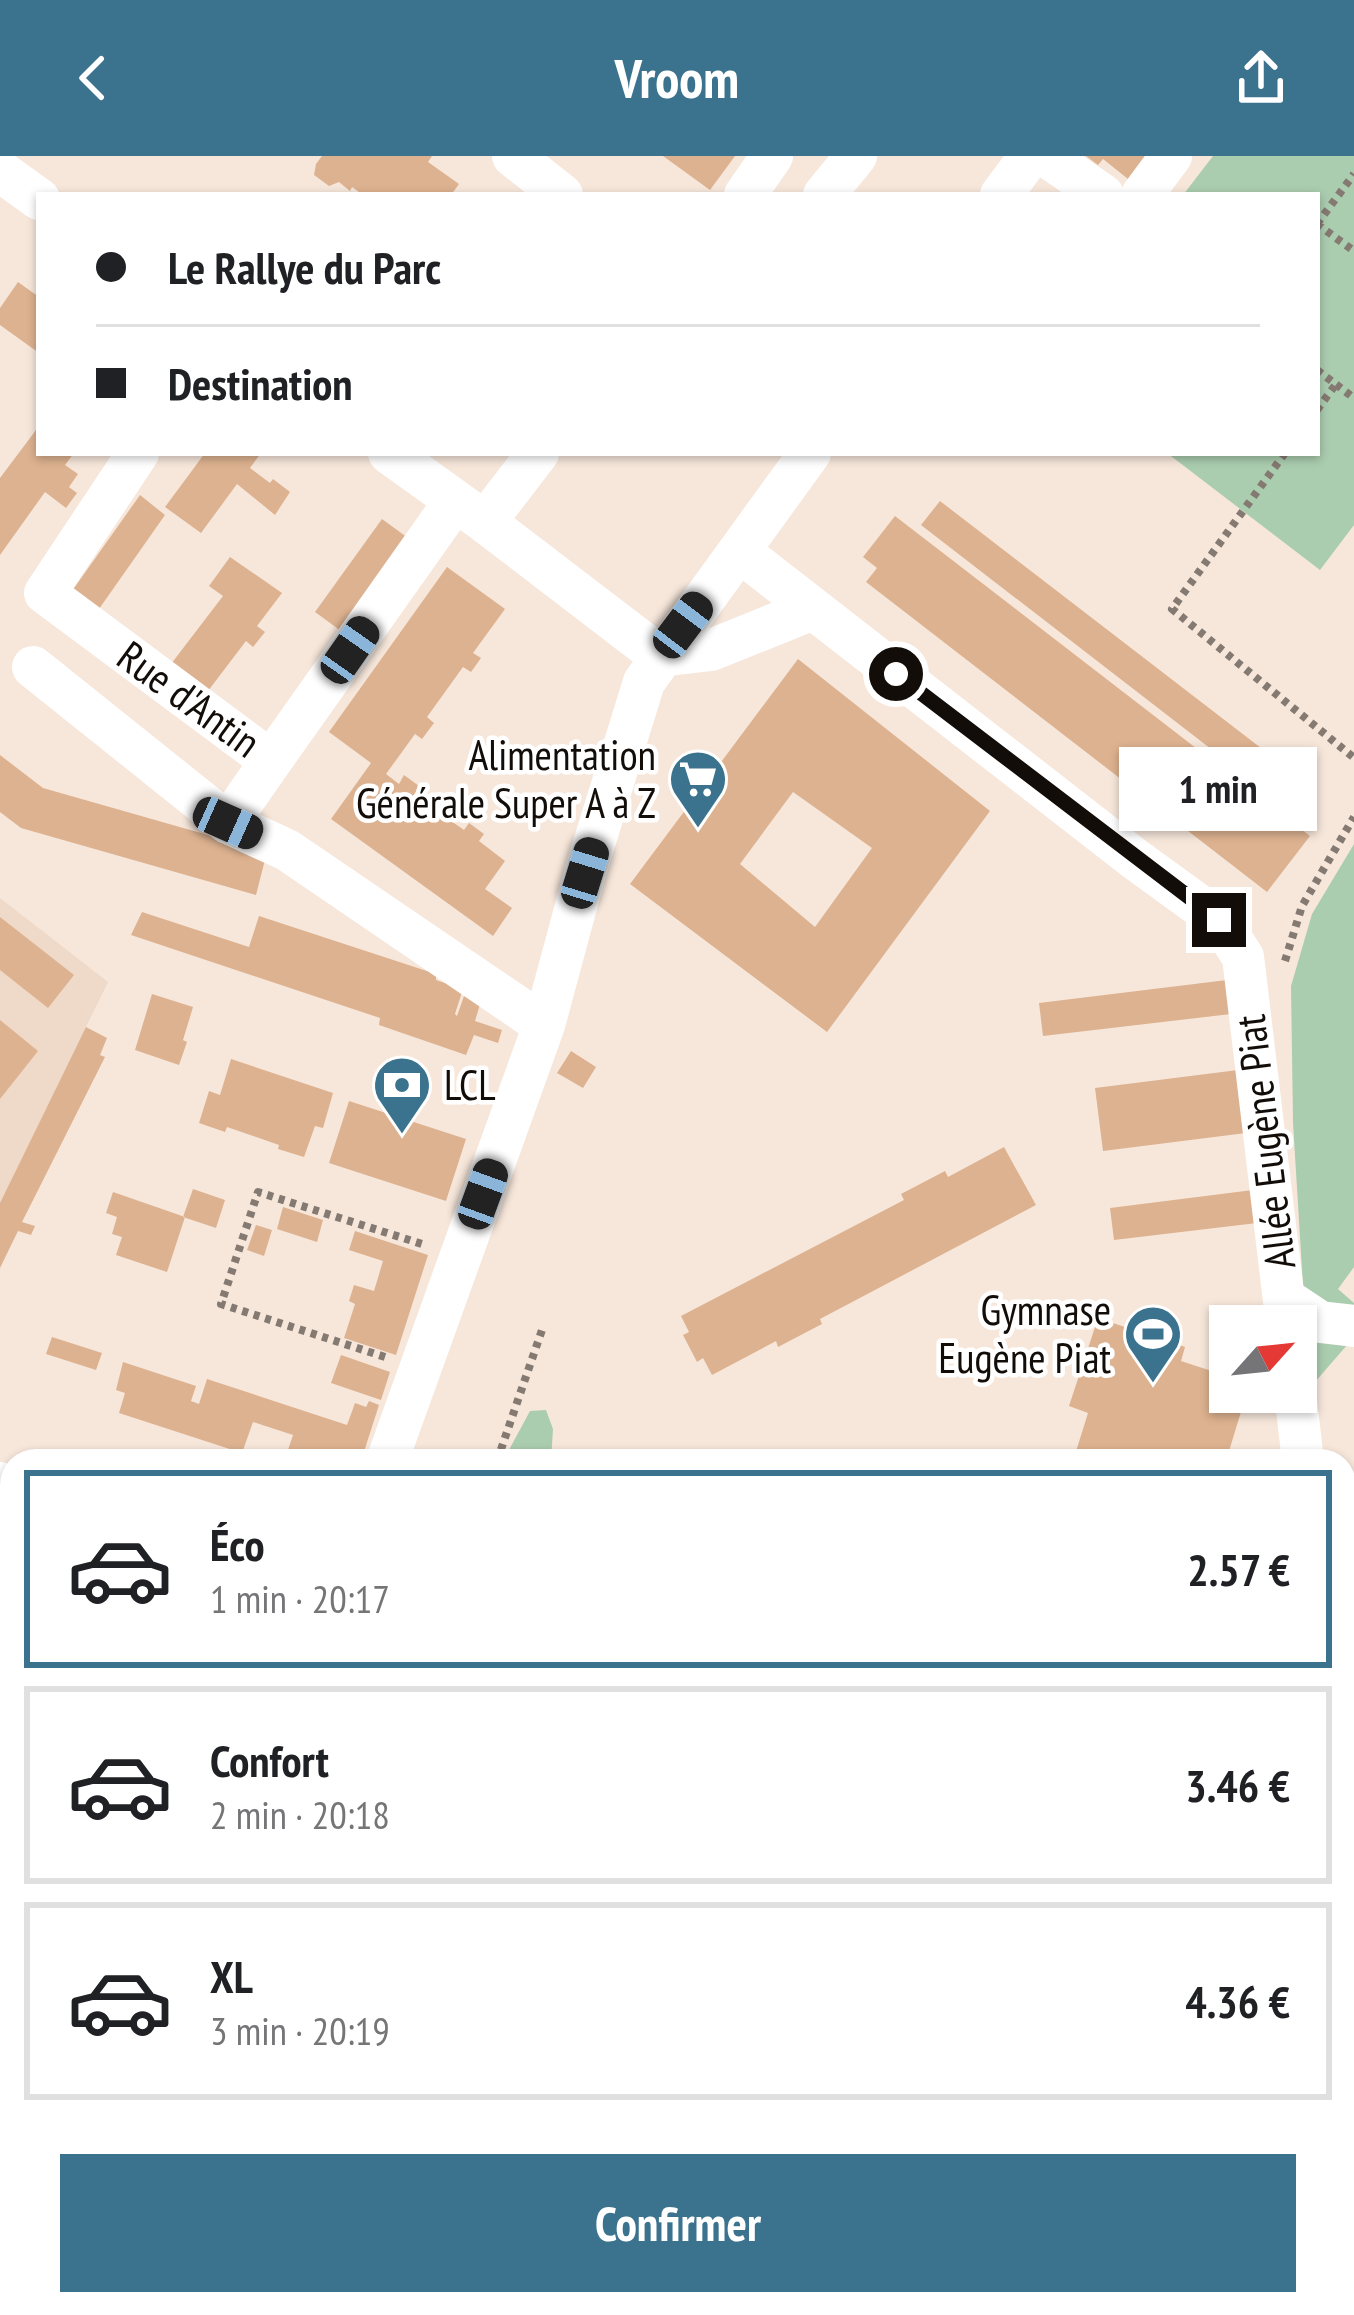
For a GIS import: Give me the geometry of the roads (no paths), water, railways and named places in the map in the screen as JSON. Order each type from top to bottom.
[{"type":"street","points":[[513,156],[558,192]]},
{"type":"street","points":[[749,192],[772,156]]},
{"type":"street","points":[[826,192],[856,156]]},
{"type":"street","points":[[1003,192],[1030,156]]},
{"type":"street","points":[[1046,156],[1099,192]]},
{"type":"street","points":[[1144,192],[1172,156]]},
{"type":"street","points":[[0,171],[36,198]]},
{"type":"street","name":"Rue d'Antin","points":[[136,456],[45,593],[271,760],[470,512],[535,456]]},
{"type":"street","points":[[393,456],[660,656],[711,650],[813,608]]},
{"type":"street","points":[[391,1449],[544,1025],[644,682],[808,456]]},
{"type":"street","points":[[739,551],[813,608]]},
{"type":"street","name":"Allée Eugène Piat","points":[[813,608],[1219,920],[1243,957],[1284,1305]]},
{"type":"street","points":[[33,667],[228,823],[287,850],[544,1025]]},
{"type":"street","points":[[228,823],[271,760]]},
{"type":"street","points":[[1317,1321],[1354,1326]]},
{"type":"street","points":[[1297,1413],[1301,1449]]},
{"type":"place","name":"Alimentation Générale Super A à Z","points":[[698,830]]},
{"type":"place","name":"LCL","points":[[402,1136]]},
{"type":"place","name":"Gymnase Eugène Piat","points":[[1153,1385]]}]
